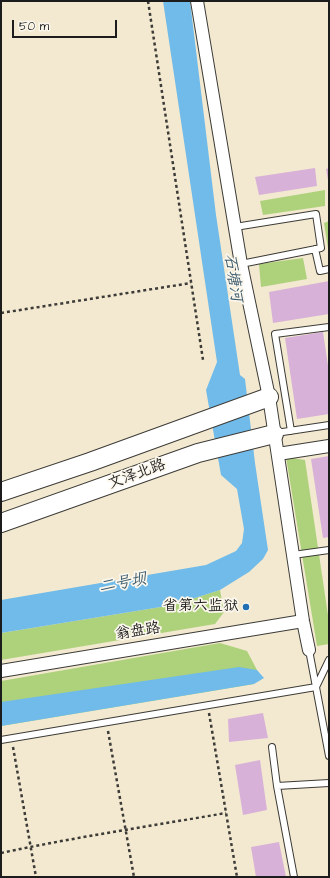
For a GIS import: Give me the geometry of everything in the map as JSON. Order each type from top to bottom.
[{"type":"main road","name":"文泽北路","points":[[1,492],[90,462],[268,397]]},
{"type":"main road","name":"文泽北路","points":[[1,523],[198,453],[283,432]]},
{"type":"street","points":[[197,1],[241,264],[268,397],[283,432],[278,454],[303,621],[309,650]]},
{"type":"street","points":[[278,454],[329,446]]},
{"type":"street","name":"翁盘路","points":[[1,671],[303,621]]},
{"type":"lane","points":[[236,227],[316,214],[321,248],[241,264]]},
{"type":"lane","points":[[315,249],[320,271],[329,270]]},
{"type":"lane","points":[[329,327],[275,334],[283,432],[329,425]]},
{"type":"lane","points":[[293,555],[329,550]]},
{"type":"lane","points":[[309,650],[328,743],[329,756]]},
{"type":"lane","points":[[316,687],[329,660]]},
{"type":"lane","points":[[1,740],[316,687]]},
{"type":"lane","points":[[272,747],[277,786],[294,877]]},
{"type":"lane","points":[[277,786],[329,783]]},
{"type":"path","points":[[148,1],[203,360]]},
{"type":"path","points":[[1,313],[191,283]]},
{"type":"path","points":[[208,705],[237,877]]},
{"type":"path","points":[[106,722],[134,877]]},
{"type":"path","points":[[12,738],[36,877]]},
{"type":"path","points":[[1,853],[226,813]]},
{"type":"green space","points":[[325,190],[325,206],[263,215],[260,201]]},
{"type":"green space","points":[[329,221],[329,255],[324,223]]},
{"type":"green space","points":[[303,258],[307,279],[261,287],[259,264]]},
{"type":"green space","points":[[286,457],[305,460],[329,622],[329,644],[317,646]]},
{"type":"green space","points":[[220,590],[224,612],[215,624],[1,660],[1,633],[173,605]]},
{"type":"green space","points":[[220,643],[247,651],[257,670],[254,684],[1,726],[1,681]]},
{"type":"water","name":"二号坝","points":[[163,1],[190,1],[216,215],[240,375],[245,379],[255,463],[268,550],[263,559],[249,572],[220,590],[173,605],[1,633],[1,600],[206,565],[236,551],[242,543],[244,529],[237,489],[221,475],[206,390],[217,362]]},
{"type":"water","points":[[239,667],[257,670],[264,678],[254,684],[1,726],[1,702]]},
{"type":"building","points":[[315,168],[317,186],[259,195],[255,177]]},
{"type":"building","points":[[329,168],[329,180],[328,180],[326,169]]},
{"type":"building","points":[[329,281],[329,314],[273,323],[269,292]]},
{"type":"building","points":[[323,332],[329,372],[329,414],[297,419],[285,338]]},
{"type":"building","points":[[329,456],[329,537],[323,538],[311,459]]},
{"type":"building","points":[[263,713],[268,738],[229,742],[228,719]]},
{"type":"building","points":[[260,760],[267,810],[243,815],[235,765]]},
{"type":"building","points":[[279,842],[286,877],[256,877],[251,847]]},
{"type":"place","name":"省第六监狱","points":[[246,607]]},
{"type":"water label","name":"石塘河","points":[[232,278]]}]
